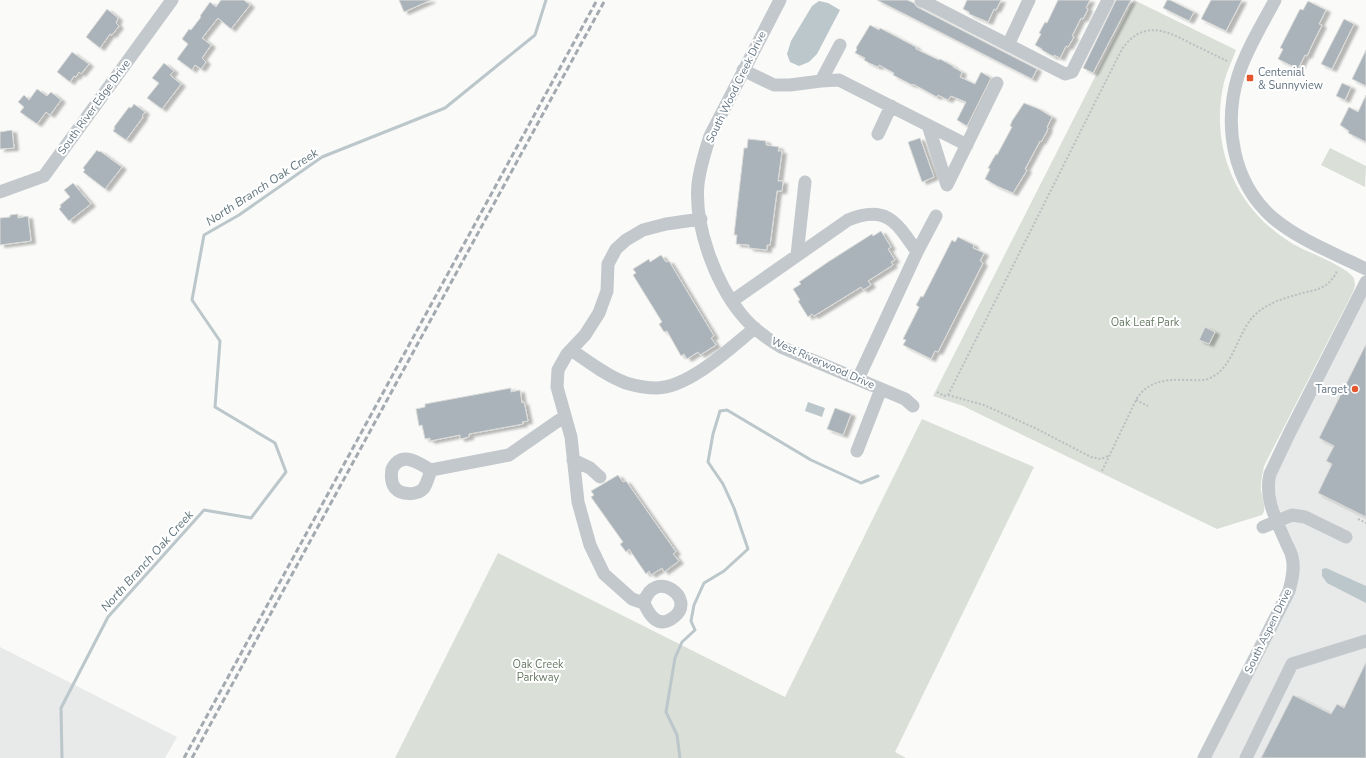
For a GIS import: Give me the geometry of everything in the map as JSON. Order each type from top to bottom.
[{"type":"street","name":"South River Edge Drive","points":[[0,192],[44,176],[172,0]]},
{"type":"street","name":"South Wood Creek Drive","points":[[715,269],[705,243],[698,200],[698,184],[702,160],[710,136],[780,0]]},
{"type":"street","points":[[921,0],[1065,74],[1072,72],[1108,0]]},
{"type":"street","points":[[1008,45],[1029,0]]},
{"type":"street","points":[[1275,0],[1246,56],[1238,77],[1232,115],[1232,138],[1239,169],[1258,202],[1273,218],[1290,230],[1366,269]]},
{"type":"street","points":[[821,81],[840,45]]},
{"type":"street","points":[[745,66],[790,85],[839,80],[967,145]]},
{"type":"street","points":[[928,125],[946,185],[997,83]]},
{"type":"street","points":[[878,134],[891,106]]},
{"type":"street","points":[[797,256],[805,182]]},
{"type":"street","points":[[732,302],[848,220],[861,214],[873,213],[898,225],[917,252]]},
{"type":"street","points":[[858,379],[917,252],[936,216]]},
{"type":"street","points":[[644,604],[632,600],[604,574],[590,545],[578,502],[571,437],[557,387],[558,370],[567,354],[600,314],[607,291],[608,264],[616,249],[626,240],[643,230],[666,224],[701,219]]},
{"type":"street","name":"West Riverwood Drive","points":[[715,269],[732,302],[742,315],[766,338],[781,347],[905,399],[913,406]]},
{"type":"street","name":"South Aspen Drive","points":[[1204,758],[1289,591],[1292,582],[1292,557],[1276,521],[1268,495],[1270,474],[1366,282]]},
{"type":"street","points":[[571,350],[620,380],[640,387],[658,388],[679,383],[710,365],[755,328]]},
{"type":"street","points":[[857,451],[881,389]]},
{"type":"street","points":[[432,470],[509,455],[565,416]]},
{"type":"street","points":[[574,460],[590,468],[600,477]]},
{"type":"street","points":[[1263,527],[1292,515],[1305,517],[1346,537]]},
{"type":"street","points":[[1246,758],[1292,664],[1366,641]]},
{"type":"path","points":[[948,395],[1122,49],[1128,41],[1145,31],[1161,30],[1180,37],[1227,61]]},
{"type":"path","points":[[1102,471],[1136,400],[1143,391],[1159,382],[1171,379],[1203,380],[1218,373],[1225,366],[1248,324],[1260,310],[1271,303],[1323,287],[1338,271]]},
{"type":"path","points":[[937,392],[944,396],[948,395],[984,405],[1035,428],[1091,457],[1101,459],[1109,455]]},
{"type":"path","points":[[1136,400],[1148,406]]},
{"type":"path","points":[[1358,519],[1366,523]]},
{"type":"shaded area","points":[[819,1],[828,3],[840,10],[817,54],[809,62],[799,66],[790,62],[787,54],[791,41],[812,6]]},
{"type":"shaded area","points":[[1366,294],[1366,758],[1208,758],[1288,605],[1293,542],[1277,503],[1274,489],[1277,472]]},
{"type":"shaded area","points":[[808,402],[825,408],[822,417],[805,411]]},
{"type":"shaded area","points":[[1326,568],[1366,586],[1366,603],[1327,583],[1322,576],[1322,569]]},
{"type":"shaded area","points":[[0,647],[177,737],[165,758],[0,758]]},
{"type":"green space","name":"Oak Leaf Park","points":[[1134,0],[1236,50],[1224,82],[1220,106],[1220,130],[1224,153],[1232,175],[1242,195],[1256,213],[1273,230],[1293,244],[1342,268],[1354,278],[1355,285],[1353,292],[1264,466],[1261,490],[1264,512],[1262,515],[1217,529],[963,406],[933,396]]},
{"type":"green space","points":[[1330,148],[1366,166],[1365,187],[1321,165]]},
{"type":"green space","name":"Oak Creek Parkway","points":[[922,419],[1034,467],[895,752],[906,758],[395,758],[498,553],[785,697]]},
{"type":"building","points":[[221,0],[244,0],[250,5],[231,29],[218,18],[202,38],[211,45],[202,58],[206,62],[201,69],[195,65],[192,70],[177,59],[188,44],[182,39],[189,29],[191,30],[201,17],[200,16],[210,2],[216,7]]},
{"type":"building","points":[[399,0],[431,0],[404,12]]},
{"type":"building","points":[[877,0],[907,0],[914,3],[917,7],[1037,69],[1032,79]]},
{"type":"building","points":[[967,0],[1001,0],[996,10],[994,9],[988,22],[969,14],[969,12],[963,9]]},
{"type":"building","points":[[1058,0],[1090,0],[1086,8],[1088,9],[1083,19],[1081,18],[1072,36],[1074,37],[1068,47],[1066,46],[1060,58],[1054,55],[1054,57],[1035,45],[1041,34],[1039,33],[1045,22],[1047,23]]},
{"type":"building","points":[[1116,0],[1131,0],[1093,73],[1083,68]]},
{"type":"building","points":[[1167,0],[1170,0],[1194,12],[1189,21],[1163,8]]},
{"type":"building","points":[[1211,0],[1242,0],[1226,31],[1201,19]]},
{"type":"building","points":[[1308,1],[1326,10],[1319,24],[1322,25],[1307,56],[1305,55],[1298,69],[1278,59],[1283,49],[1280,48],[1300,9],[1303,10]]},
{"type":"building","points":[[107,9],[118,18],[116,23],[119,26],[112,35],[110,34],[100,48],[86,37]]},
{"type":"building","points":[[1344,19],[1354,24],[1332,69],[1321,64]]},
{"type":"building","points":[[870,25],[879,30],[880,28],[916,47],[916,49],[953,66],[962,72],[960,77],[975,84],[981,72],[991,78],[967,126],[957,120],[966,102],[951,96],[948,100],[938,95],[937,97],[893,75],[894,73],[879,65],[878,67],[869,63],[864,60],[865,58],[855,53],[856,48]]},
{"type":"building","points":[[1366,50],[1366,86],[1352,79]]},
{"type":"building","points":[[72,52],[89,64],[81,74],[79,72],[70,82],[57,72]]},
{"type":"building","points":[[164,63],[174,71],[170,75],[181,84],[162,109],[147,98],[159,83],[152,78]]},
{"type":"building","points":[[1342,83],[1351,87],[1345,100],[1336,96]]},
{"type":"building","points":[[37,89],[47,96],[51,92],[61,100],[50,115],[46,112],[37,124],[20,112],[24,107],[18,102],[24,95],[29,100]]},
{"type":"building","points":[[1366,95],[1366,142],[1348,133],[1349,131],[1340,125],[1349,107],[1358,112]]},
{"type":"building","points":[[1024,103],[1039,109],[1052,117],[1047,127],[1047,131],[1025,169],[1027,170],[1013,193],[985,179],[990,169],[988,168],[1012,127],[1010,126],[1012,121]]},
{"type":"building","points":[[134,104],[145,112],[126,140],[113,131],[115,128],[114,127],[129,107],[131,108]]},
{"type":"building","points":[[12,130],[14,148],[0,149],[0,132]]},
{"type":"building","points":[[920,138],[934,177],[922,182],[908,142]]},
{"type":"building","points":[[748,139],[766,141],[766,145],[779,147],[778,151],[782,151],[778,181],[783,181],[782,191],[777,191],[770,245],[767,245],[767,250],[749,248],[749,245],[736,244],[737,235],[734,235],[744,148],[747,148]]},
{"type":"building","points":[[97,150],[122,167],[105,189],[83,172],[85,170],[83,168]]},
{"type":"building","points":[[73,183],[91,204],[69,221],[59,209],[61,207],[60,205],[70,197],[64,190]]},
{"type":"building","points":[[18,214],[18,218],[28,216],[31,241],[0,245],[0,218]]},
{"type":"building","points":[[881,231],[891,247],[888,249],[895,260],[891,262],[893,265],[868,281],[871,285],[863,290],[861,287],[814,316],[812,314],[808,317],[798,301],[800,300],[793,289],[801,284],[799,282],[828,262],[872,234],[873,236]]},
{"type":"building","points":[[958,237],[974,245],[973,248],[984,253],[980,261],[983,263],[938,352],[935,351],[931,359],[903,345],[906,340],[903,339],[919,307],[916,305],[921,296],[923,297],[952,240],[955,242]]},
{"type":"building","points":[[661,255],[666,262],[669,261],[714,336],[711,338],[716,345],[700,355],[698,352],[687,359],[684,354],[681,356],[667,331],[664,332],[659,324],[662,322],[633,275],[636,273],[633,269],[649,259],[650,262]]},
{"type":"building","points":[[1205,327],[1215,332],[1209,344],[1199,340]]},
{"type":"building","name":"Target","points":[[1366,344],[1366,517],[1318,493],[1332,464],[1326,461],[1334,446],[1319,438]]},
{"type":"building","points":[[511,388],[511,392],[520,390],[522,403],[524,402],[528,421],[522,422],[523,424],[469,434],[469,437],[460,439],[460,435],[430,441],[430,438],[425,439],[422,425],[419,426],[416,409],[425,407],[425,404]]},
{"type":"building","points":[[835,408],[851,414],[843,435],[827,429]]},
{"type":"building","points":[[618,475],[623,482],[626,481],[676,552],[673,554],[679,561],[664,572],[662,568],[651,575],[649,571],[646,574],[629,549],[626,552],[620,544],[623,542],[591,497],[594,495],[591,491]]},
{"type":"building","points":[[1366,662],[1366,758],[1261,758],[1293,695],[1331,714],[1337,704],[1344,708]]},
{"type":"waterway","name":"North Branch Oak Creek","points":[[62,758],[61,708],[108,617],[204,510],[251,518],[286,472],[275,443],[215,407],[220,341],[192,300],[204,235],[239,215],[322,157],[445,108],[535,35],[546,0]]},
{"type":"waterway","points":[[680,758],[677,735],[666,712],[675,658],[682,642],[695,630],[691,621],[694,605],[704,583],[724,571],[748,549],[734,508],[723,484],[708,462],[713,434],[720,411],[727,410],[811,460],[861,483],[878,476]]},
{"type":"railway","points":[[184,758],[597,0]]},
{"type":"railway","points":[[192,758],[605,0]]},
{"type":"place","name":"Centenial & Sunnyview","points":[[1250,78]]},
{"type":"place","name":"Target","points":[[1355,389]]}]
